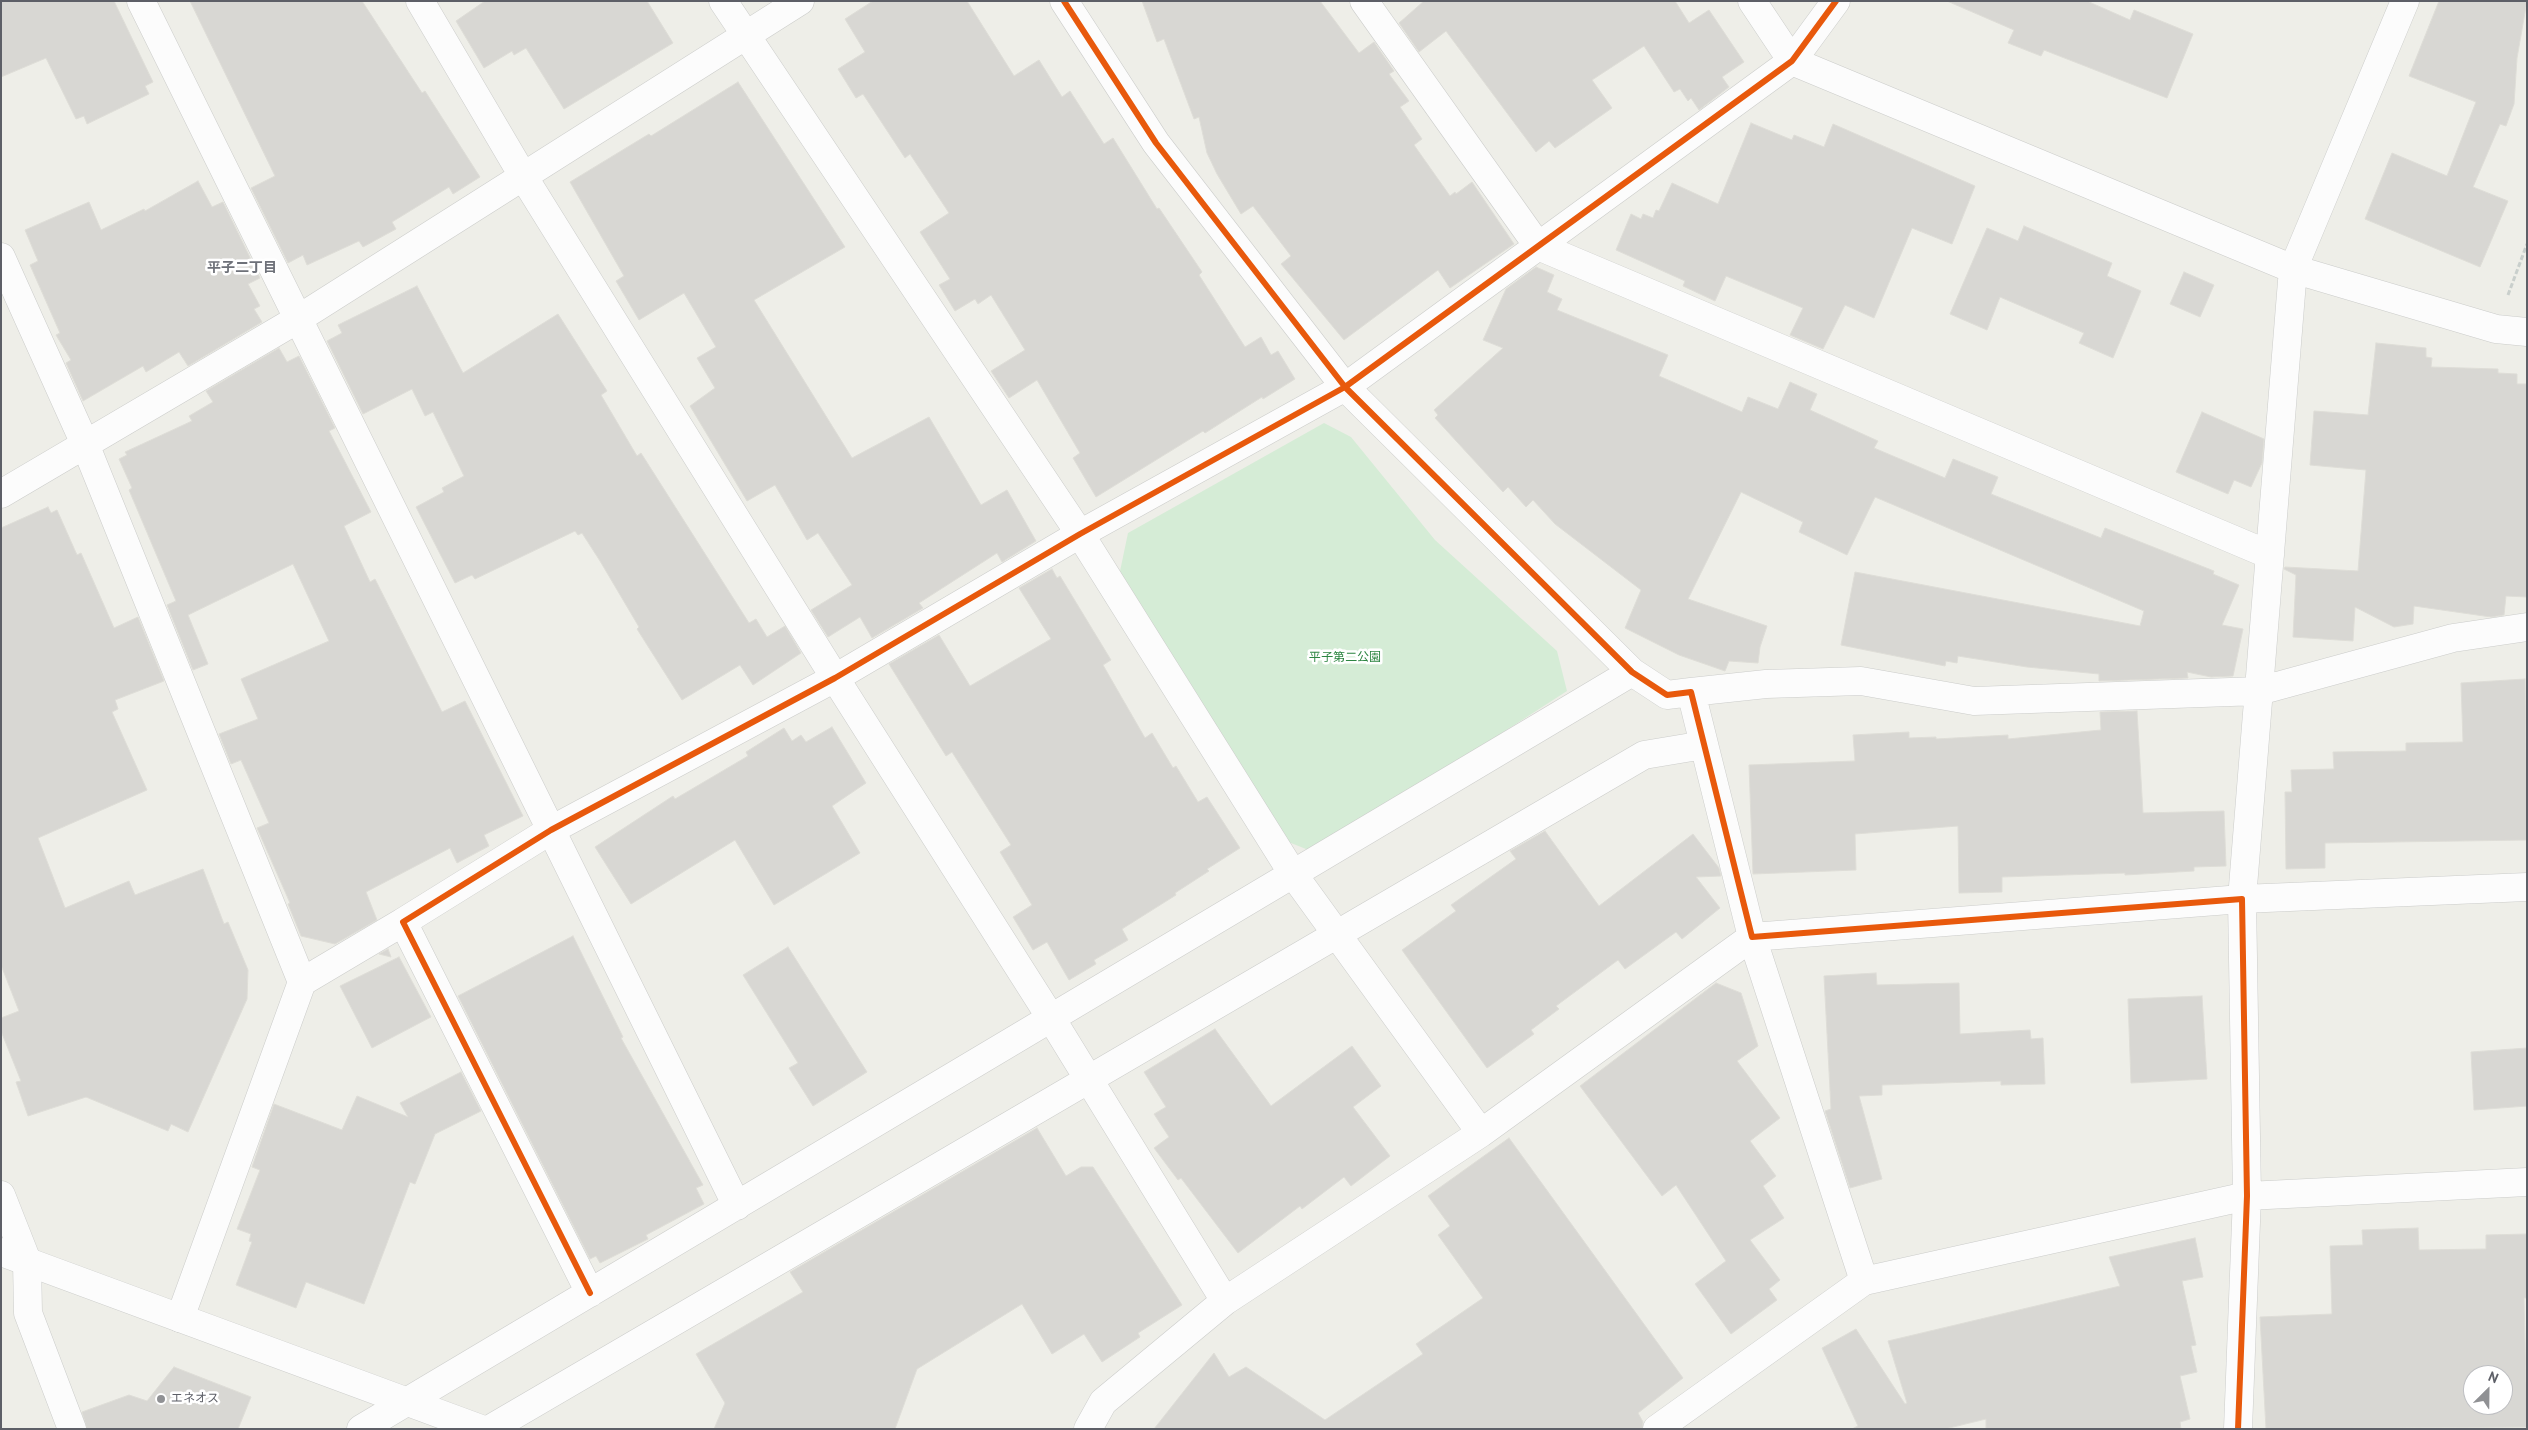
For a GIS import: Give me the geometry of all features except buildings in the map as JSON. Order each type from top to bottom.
[{"type":"street","points":[[141,1],[736,1206]]},
{"type":"street","points":[[420,1],[523,176],[835,678],[1051,1018],[1224,1300]]},
{"type":"street","points":[[723,1],[1080,534],[1293,874],[1481,1133]]},
{"type":"street","points":[[1,494],[298,319],[800,1]]},
{"type":"street","points":[[1064,1],[1156,143],[1345,387],[1632,672],[1667,694],[1766,684],[1861,681],[1974,701],[2259,691],[2453,638],[2527,627]]},
{"type":"street","points":[[1364,1],[1538,246],[2270,555]]},
{"type":"street","points":[[1752,1],[1792,61],[2293,269],[2496,329],[2527,332]]},
{"type":"street","points":[[180,1318],[302,982],[551,830],[835,678],[1080,534],[1345,387],[1792,61],[1836,1]]},
{"type":"street","points":[[2238,1429],[2247,1196],[2242,898],[2293,269],[2403,2]]},
{"type":"street","points":[[1,256],[84,444],[302,982]]},
{"type":"street","points":[[361,1429],[1632,672]]},
{"type":"street","points":[[1691,692],[1752,937],[1864,1281]]},
{"type":"street","points":[[490,1429],[1644,755],[1704,745]]},
{"type":"street","points":[[1088,1429],[1103,1402],[1224,1300],[1481,1133],[1752,937],[2242,898],[2527,887]]},
{"type":"street","points":[[403,922],[590,1293]]},
{"type":"street","points":[[1657,1429],[1864,1281],[2247,1196],[2527,1182]]},
{"type":"street","points":[[1,1195],[27,1261],[28,1313],[65,1422]]},
{"type":"street","points":[[1,1252],[481,1429]]},
{"type":"path","points":[[2496,329],[2527,244]]},
{"type":"green space","name":"平子第二公園","points":[[1324,423],[1351,437],[1435,540],[1557,651],[1567,691],[1316,853],[1286,841],[1119,576],[1128,533]]},
{"type":"cycle path","points":[[1064,1],[1156,143],[1345,387],[1632,672],[1667,695],[1691,692],[1752,937],[2242,899],[2247,1196],[2238,1429]]},
{"type":"cycle path","points":[[590,1293],[403,922],[551,830],[835,678],[1080,534],[1345,387],[1792,61],[1836,1]]},
{"type":"place","name":"エネオス","points":[[161,1399]]},
{"type":"district","name":"平子二丁目","points":[[242,268]]}]
